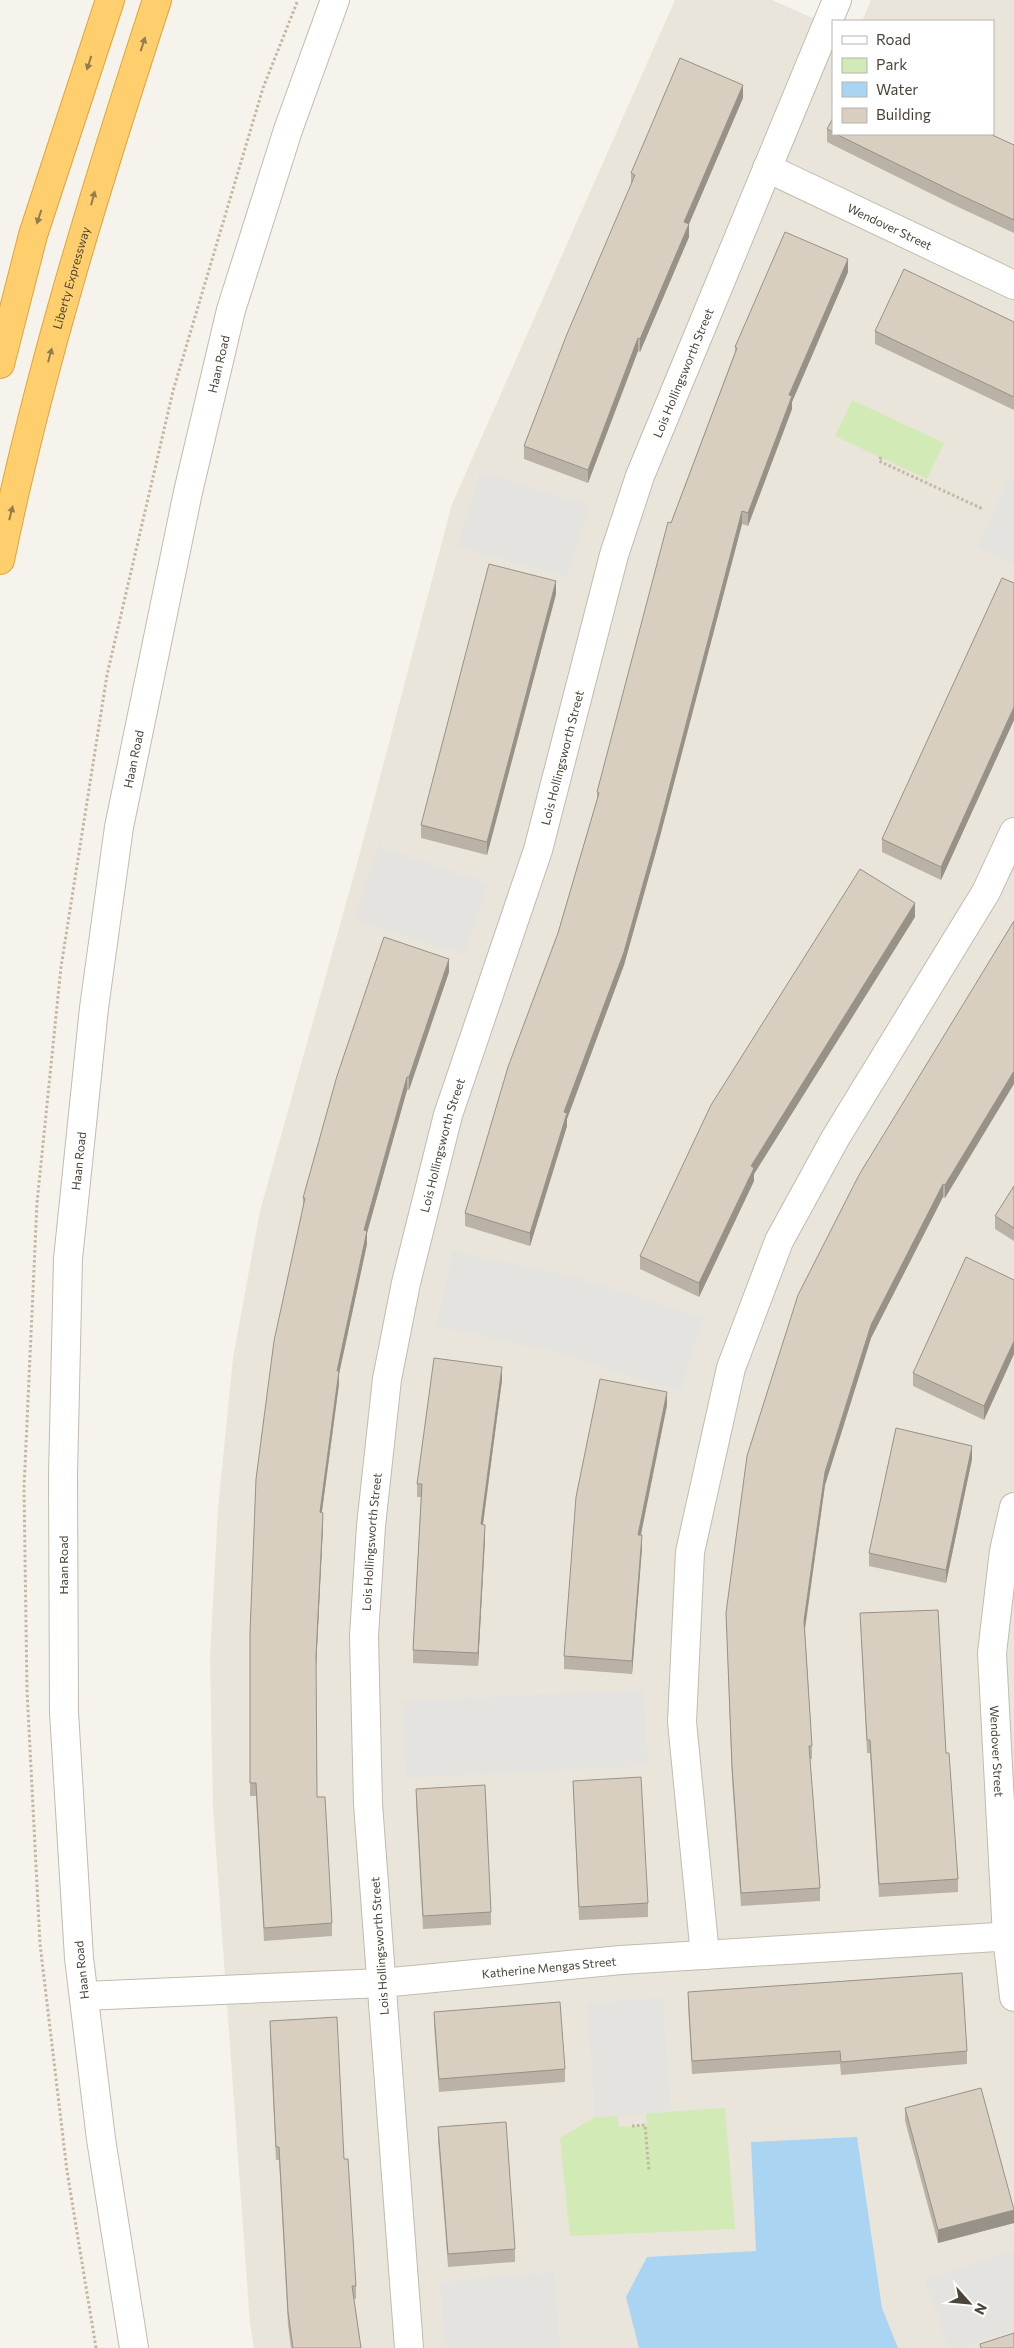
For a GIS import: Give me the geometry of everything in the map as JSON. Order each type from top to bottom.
[{"type":"highway","points":[[0,364],[33,235],[110,0]]},
{"type":"highway","name":"Liberty Expressway","points":[[0,560],[45,373],[96,189],[157,0]]},
{"type":"street","name":"Haan Road","points":[[134,2348],[101,2139],[79,1958],[64,1712],[63,1476],[68,1260],[94,1008],[119,827],[188,492],[226,329],[288,130],[335,0]]},
{"type":"street","name":"Lois Hollingsworth Street","points":[[409,2348],[368,1804],[364,1636],[371,1526],[387,1379],[406,1283],[448,1115],[513,929],[538,850],[614,555],[640,476],[837,0]]},
{"type":"street","name":"Wendover Street","points":[[767,168],[1014,285]]},
{"type":"street","points":[[705,1955],[682,1722],[690,1552],[731,1368],[779,1241],[836,1137],[986,892],[1014,832]]},
{"type":"street","name":"Wendover Street","points":[[1014,1506],[1004,1551],[992,1653],[1014,1997]]},
{"type":"street","name":"Katherine Mengas Street","points":[[84,1996],[382,1982],[621,1960],[1011,1936]]},
{"type":"path","points":[[881,457],[879,460],[983,509]]},
{"type":"path","points":[[632,2126],[645,2125],[649,2172]]},
{"type":"shaded area","points":[[675,0],[772,0],[832,27],[832,135],[994,135],[994,20],[862,20],[871,0],[1014,0],[1014,2348],[254,2348],[250,2324],[213,1809],[210,1658],[218,1509],[233,1358],[260,1211],[357,864],[452,504]]},
{"type":"shaded area","points":[[480,472],[590,505],[567,578],[458,546]]},
{"type":"shaded area","points":[[1008,478],[1014,480],[1014,564],[977,548]]},
{"type":"shaded area","points":[[378,846],[489,883],[465,955],[354,919]]},
{"type":"shaded area","points":[[453,1251],[575,1277],[704,1318],[680,1392],[559,1353],[436,1326]]},
{"type":"shaded area","points":[[644,1690],[648,1766],[406,1778],[403,1701]]},
{"type":"shaded area","points":[[663,1998],[671,2112],[595,2117],[587,2003]]},
{"type":"shaded area","points":[[1014,2249],[1014,2330],[962,2348],[948,2348],[925,2281]]},
{"type":"shaded area","points":[[554,2272],[560,2348],[445,2348],[440,2282]]},
{"type":"green space","points":[[852,400],[944,443],[927,479],[835,436]]},
{"type":"green space","points":[[725,2108],[735,2229],[570,2236],[560,2138],[595,2117],[617,2116],[619,2127],[647,2125],[646,2113]]},
{"type":"water","points":[[857,2137],[882,2308],[898,2348],[639,2348],[626,2297],[647,2257],[756,2251],[751,2142]]},
{"type":"building","points":[[680,58],[743,85],[684,222],[689,224],[640,339],[638,338],[588,470],[524,446],[567,334],[635,175],[631,173]]},
{"type":"building","points":[[832,120],[832,132],[827,129]]},
{"type":"building","points":[[838,135],[992,135],[1014,145],[1014,220]]},
{"type":"building","points":[[785,232],[848,259],[789,395],[792,396],[748,513],[742,511],[658,831],[624,952],[564,1112],[567,1113],[530,1233],[465,1213],[508,1067],[558,933],[599,793],[597,792],[668,522],[671,523],[737,348],[735,347]]},
{"type":"building","points":[[904,269],[1014,322],[1014,397],[875,331]]},
{"type":"building","points":[[489,564],[556,581],[487,842],[421,825]]},
{"type":"building","points":[[1002,578],[1014,583],[1014,707],[941,867],[882,839]]},
{"type":"building","points":[[860,869],[915,903],[751,1166],[754,1168],[699,1283],[640,1256],[711,1105]]},
{"type":"building","points":[[1014,921],[1014,1071],[945,1185],[943,1184],[871,1325],[825,1472],[804,1621],[812,1746],[809,1746],[820,1888],[741,1893],[732,1766],[726,1613],[747,1456],[798,1295],[859,1175]]},
{"type":"building","points":[[384,937],[449,959],[409,1077],[407,1077],[364,1230],[367,1231],[337,1371],[339,1371],[320,1512],[323,1513],[316,1656],[317,1797],[325,1797],[332,1923],[264,1928],[256,1783],[250,1783],[250,1633],[256,1479],[274,1341],[305,1198],[303,1198],[337,1076]]},
{"type":"building","points":[[1014,1186],[1014,1228],[995,1216]]},
{"type":"building","points":[[966,1257],[1014,1280],[1014,1341],[984,1406],[913,1373]]},
{"type":"building","points":[[434,1358],[502,1367],[481,1524],[485,1525],[478,1653],[413,1650],[422,1484],[417,1484]]},
{"type":"building","points":[[600,1379],[667,1392],[638,1535],[642,1535],[632,1661],[564,1656],[576,1497]]},
{"type":"building","points":[[896,1428],[972,1446],[946,1570],[869,1553]]},
{"type":"building","points":[[938,1610],[946,1753],[949,1753],[958,1879],[879,1884],[870,1740],[867,1740],[860,1613]]},
{"type":"building","points":[[641,1777],[648,1903],[579,1907],[573,1781]]},
{"type":"building","points":[[485,1785],[491,1912],[423,1916],[416,1789]]},
{"type":"building","points":[[962,1973],[967,2051],[841,2062],[840,2051],[692,2061],[688,1992]]},
{"type":"building","points":[[560,2002],[565,2069],[439,2079],[434,2012]]},
{"type":"building","points":[[337,2017],[344,2159],[348,2159],[356,2286],[352,2286],[361,2348],[293,2348],[288,2312],[279,2147],[276,2147],[270,2021]]},
{"type":"building","points":[[981,2088],[1014,2210],[938,2230],[905,2108]]},
{"type":"building","points":[[506,2122],[515,2249],[448,2254],[438,2127]]},
{"type":"building","points":[[1014,2333],[1014,2348],[981,2348],[980,2344]]}]
